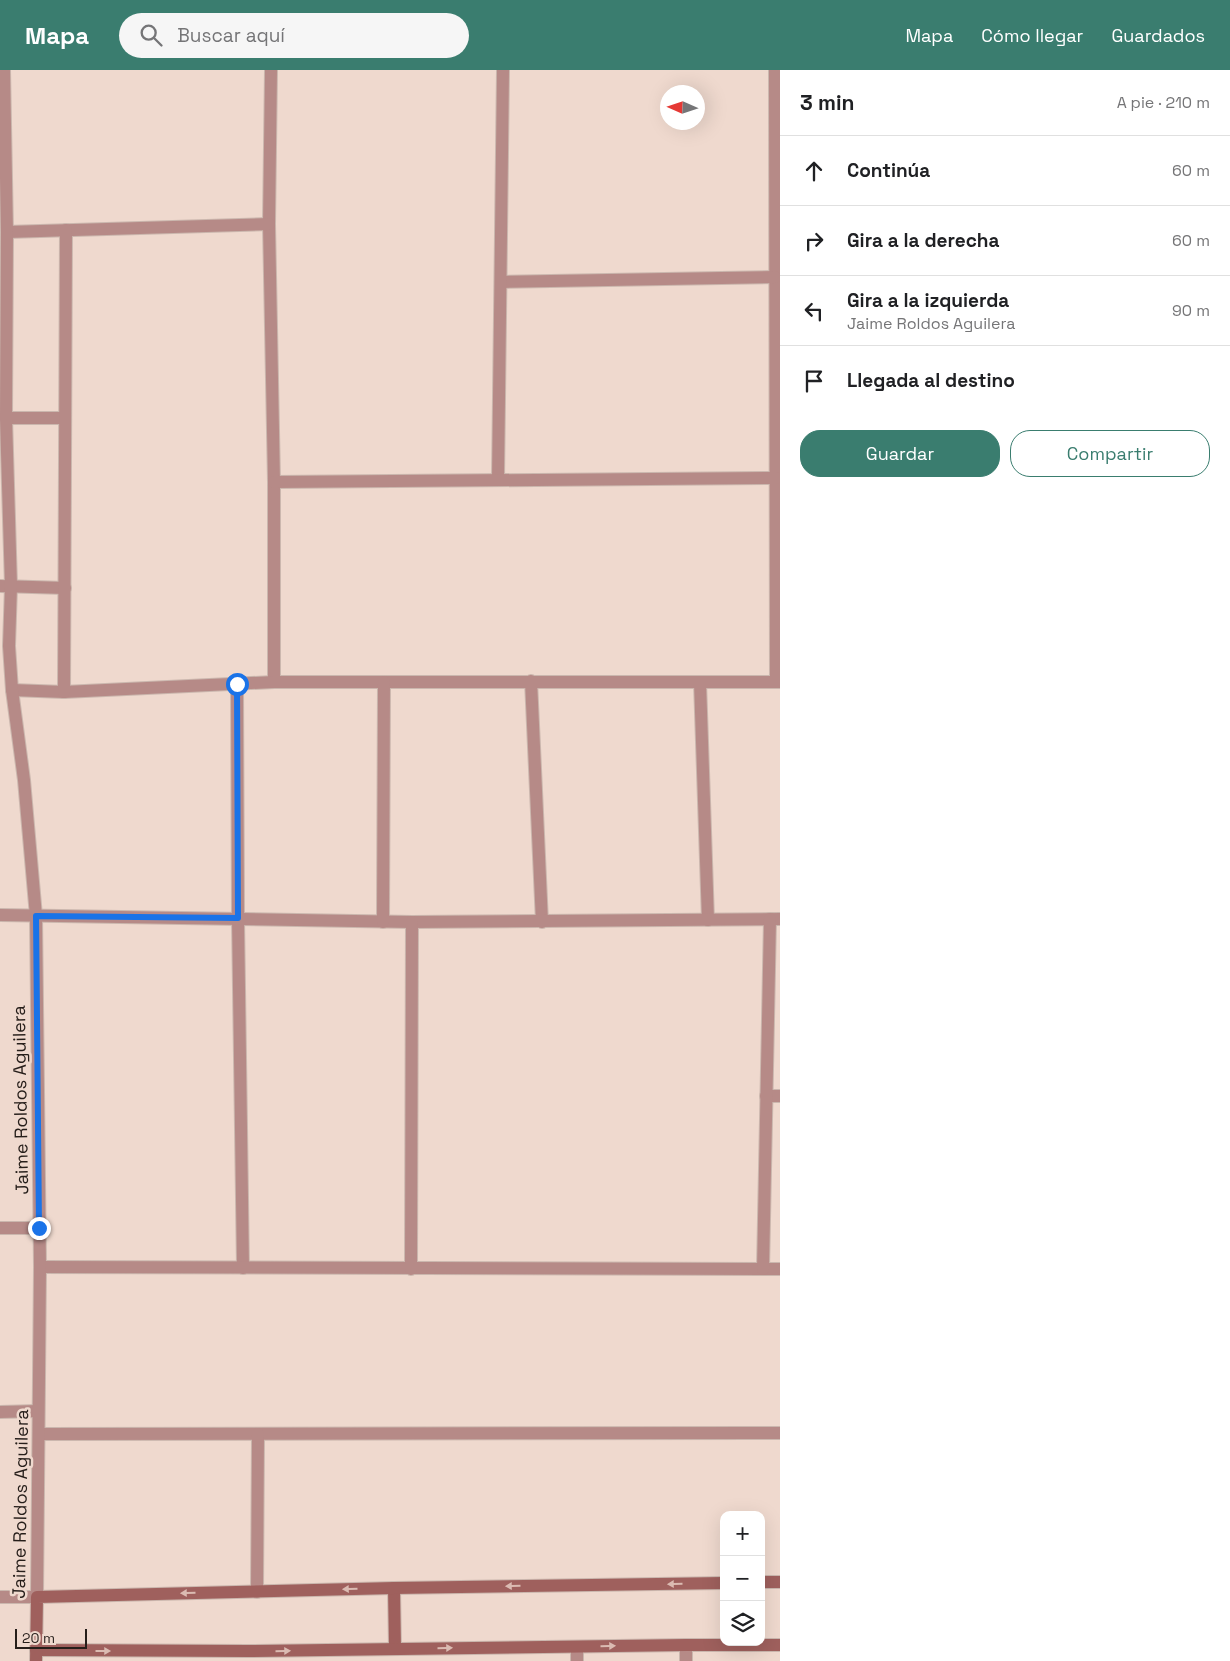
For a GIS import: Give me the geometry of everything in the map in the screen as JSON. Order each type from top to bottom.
[{"type":"street","name":"Jaime Roldos Aguilera","points":[[4,70],[3,168],[7,232],[3,356],[6,418],[3,489],[5,586],[12,690],[24,780],[36,916],[40,1267],[36,1656]]},
{"type":"street","points":[[271,70],[269,224],[274,482],[274,682]]},
{"type":"street","points":[[498,480],[503,70]]},
{"type":"street","points":[[12,690],[64,692],[274,682],[778,682],[775,277],[778,220],[775,70]]},
{"type":"street","points":[[7,232],[269,224]]},
{"type":"street","points":[[64,692],[66,230]]},
{"type":"street","points":[[501,282],[775,277]]},
{"type":"street","points":[[6,418],[66,418]]},
{"type":"street","points":[[274,482],[776,478]]},
{"type":"street","points":[[5,586],[65,588]]},
{"type":"street","points":[[383,922],[384,682]]},
{"type":"street","points":[[531,682],[542,922]]},
{"type":"street","points":[[700,682],[708,920]]},
{"type":"street","points":[[237,684],[243,1268]]},
{"type":"street","points":[[0,915],[383,922],[775,919],[766,1096],[763,1269]]},
{"type":"street","points":[[411,1269],[412,922]]},
{"type":"street","points":[[766,1096],[780,1096]]},
{"type":"street","points":[[0,1228],[39,1228]]},
{"type":"street","points":[[40,1267],[780,1269]]},
{"type":"street","points":[[0,1412],[38,1411]]},
{"type":"street","points":[[39,1434],[780,1433]]},
{"type":"street","points":[[256,1592],[258,1434]]},
{"type":"street","points":[[765,1582],[780,1582]]},
{"type":"street","points":[[0,1597],[720,1583]]},
{"type":"street","points":[[394,1588],[395,1649]]},
{"type":"street","points":[[686,1645],[686,1661]]},
{"type":"street","points":[[36,1656],[248,1656],[395,1649],[780,1645]]},
{"type":"street","points":[[577,1647],[577,1661]]},
{"type":"route","points":[[39,1228],[36,916],[238,918],[237,684]]}]
